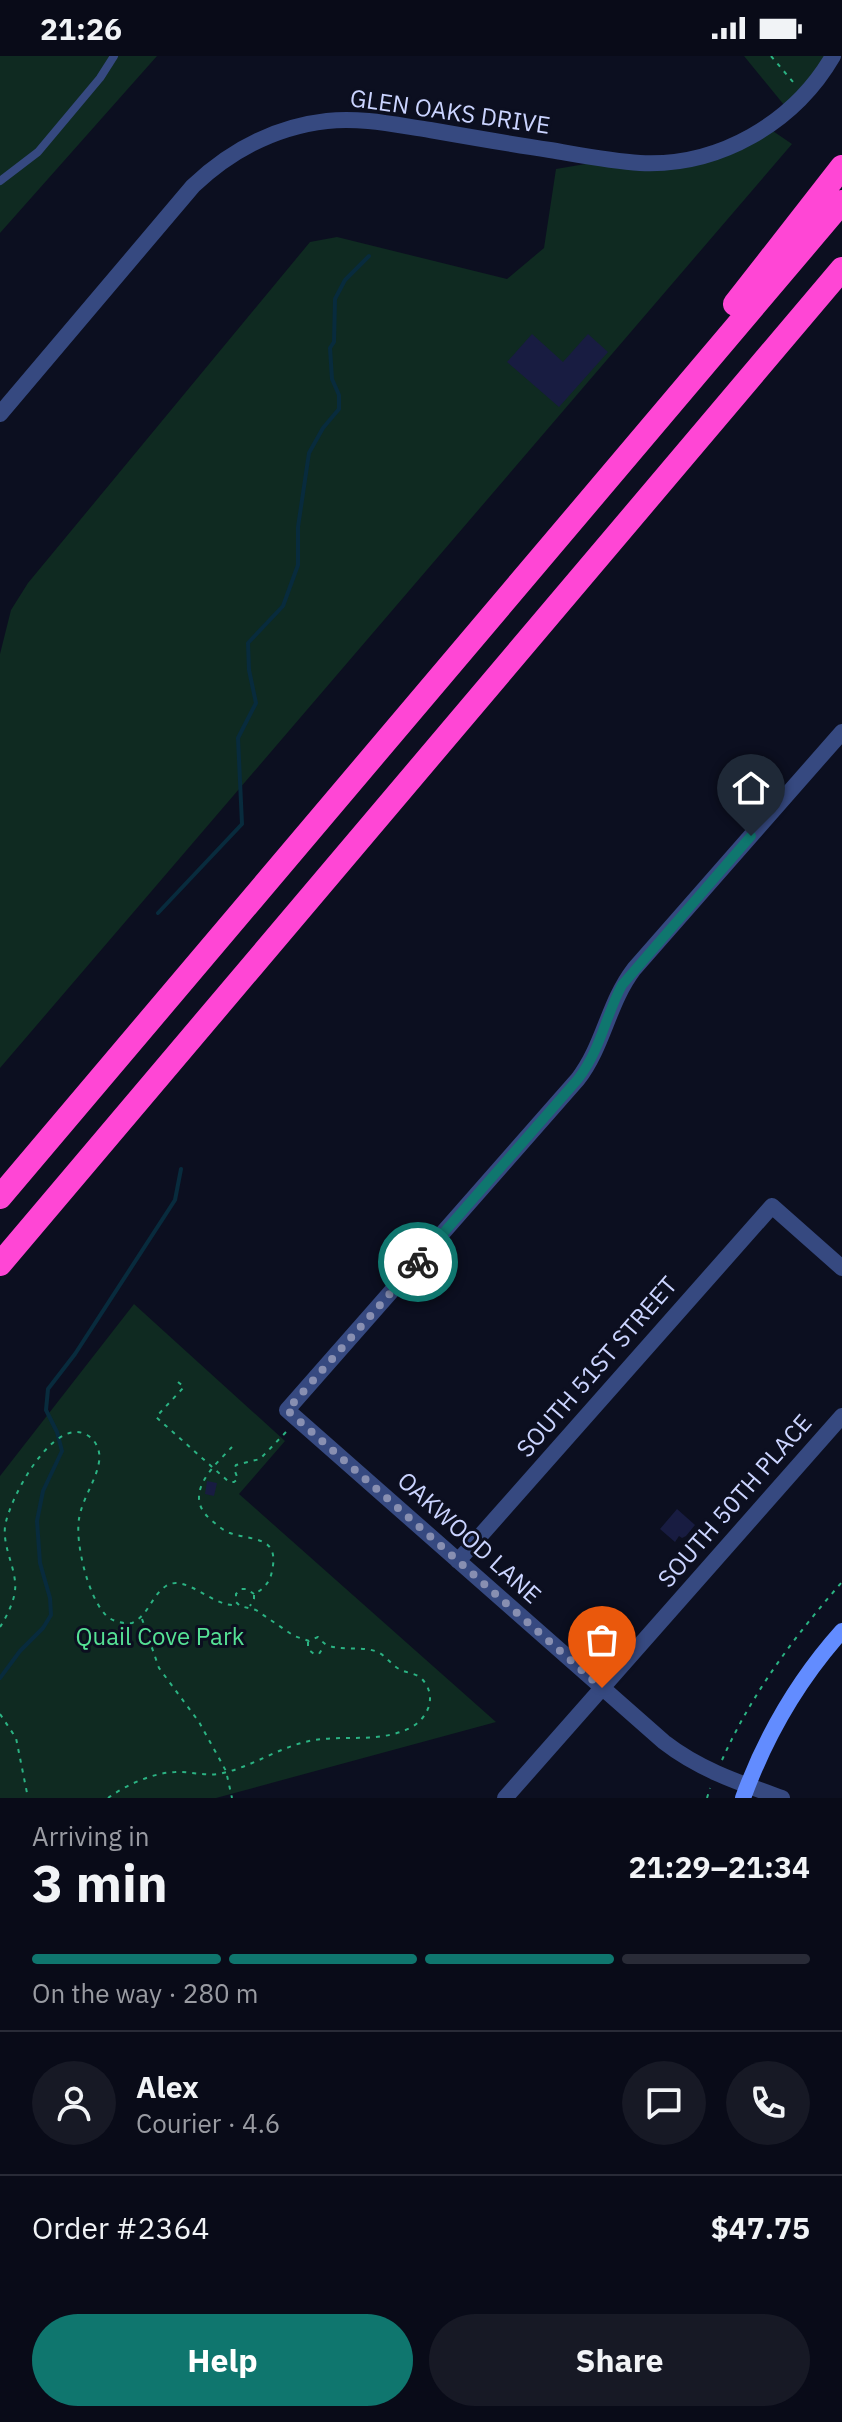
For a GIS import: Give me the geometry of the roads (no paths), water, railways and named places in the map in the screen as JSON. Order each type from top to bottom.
[{"type":"highway","points":[[695,376],[728,313],[842,167]]},
{"type":"highway","points":[[0,1197],[842,202]]},
{"type":"highway","points":[[0,1264],[842,269]]},
{"type":"highway","points":[[730,401],[842,292]]},
{"type":"main road","points":[[745,1792],[780,1720],[823,1653],[842,1631]]},
{"type":"street","name":"GLEN OAKS DRIVE","points":[[0,414],[193,186],[212,168],[255,140],[306,124],[356,120],[609,160],[643,163],[681,161],[718,152],[767,127],[807,92],[833,56]]},
{"type":"street","name":"OAKWOOD LANE","points":[[782,1798],[745,1792],[681,1755],[287,1410],[578,1079],[601,1040],[613,1002],[634,969],[842,732]]},
{"type":"street","name":"SOUTH 51ST STREET","points":[[458,1561],[772,1206],[842,1268]]},
{"type":"street","name":"SOUTH 50TH PLACE","points":[[505,1798],[842,1416]]},
{"type":"lane","points":[[0,181],[38,152],[100,78],[114,56]]},
{"type":"waterway","points":[[158,913],[242,824],[238,738],[256,703],[249,670],[248,643],[283,606],[298,565],[298,527],[309,453],[323,428],[339,409],[339,395],[332,379],[330,348],[334,342],[335,299],[345,280],[369,256]]},
{"type":"waterway","points":[[0,1678],[51,1615],[50,1598],[40,1563],[37,1521],[43,1491],[62,1451],[46,1410],[48,1389],[75,1354],[175,1200],[181,1169]]},
{"type":"park label","name":"Quail Cove Park","points":[[160,1637]]}]
